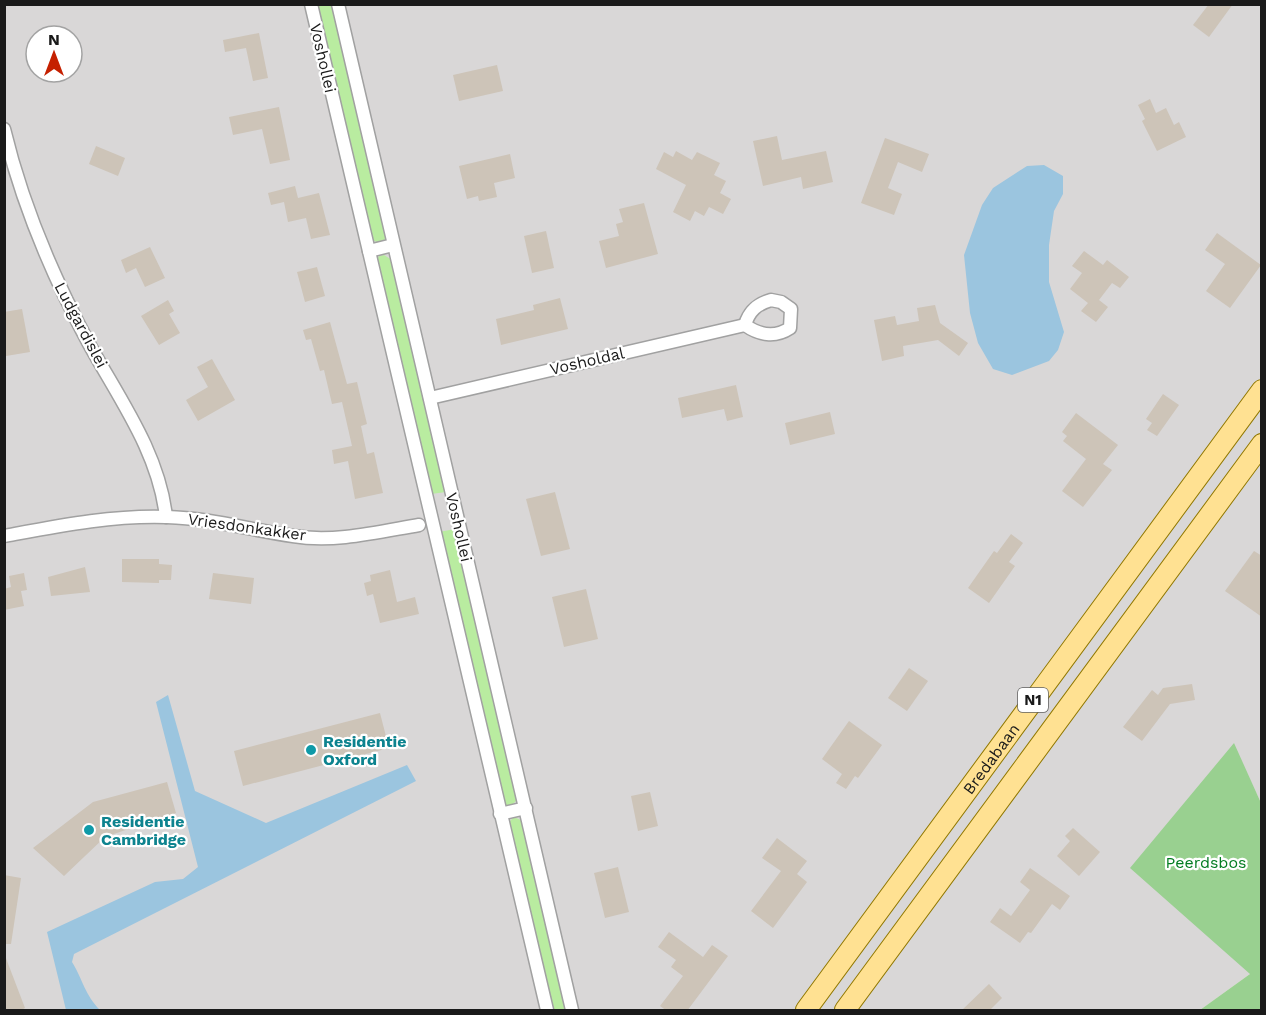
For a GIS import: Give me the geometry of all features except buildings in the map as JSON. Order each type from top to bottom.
[{"type":"main road","name":"Bredabaan","points":[[806,1011],[1262,390]]},
{"type":"main road","name":"Bredabaan","points":[[844,1011],[1262,444]]},
{"type":"street","name":"Voshollei","points":[[311,4],[547,1011]]},
{"type":"street","name":"Voshollei","points":[[338,4],[572,1011]]},
{"type":"street","name":"Ludgardislei","points":[[4,129],[36,236],[89,344],[144,443],[164,493],[166,516]]},
{"type":"street","points":[[369,251],[393,245]]},
{"type":"street","name":"Vosholdal","points":[[430,398],[745,325]]},
{"type":"street","name":"Vriesdonkakker","points":[[4,536],[102,520],[166,516],[207,519],[293,537],[320,538],[354,536],[419,525]]},
{"type":"street","points":[[500,814],[526,808]]},
{"type":"shaded area","points":[[5,5],[1261,5],[1261,803],[1233,743],[1250,974],[1200,1010],[5,1010]]},
{"type":"green space","points":[[317,5],[332,5],[386,236],[384,241],[379,243],[370,239]]},
{"type":"green space","points":[[384,255],[392,260],[446,492],[431,494],[376,261],[379,256]]},
{"type":"green space","points":[[455,529],[518,799],[512,805],[506,805],[503,802],[439,532]]},
{"type":"green space","name":"Peerdsbos","points":[[1234,743],[1261,803],[1261,1010],[1200,1010],[1250,974],[1130,868]]},
{"type":"green space","points":[[514,817],[523,821],[567,1010],[551,1010],[509,822]]},
{"type":"water","points":[[1044,165],[1063,176],[1063,194],[1054,211],[1049,245],[1049,282],[1064,332],[1058,350],[1049,361],[1012,375],[993,369],[978,343],[970,313],[964,255],[982,205],[993,188],[1027,166]]},
{"type":"water","points":[[168,695],[195,791],[266,823],[407,765],[416,781],[74,954],[72,962],[87,993],[100,1010],[66,1010],[47,932],[155,882],[183,879],[198,867],[156,702]]},
{"type":"place","name":"Residentie Oxford","points":[[311,750]]},
{"type":"place","name":"Residentie Cambridge","points":[[89,830]]}]
